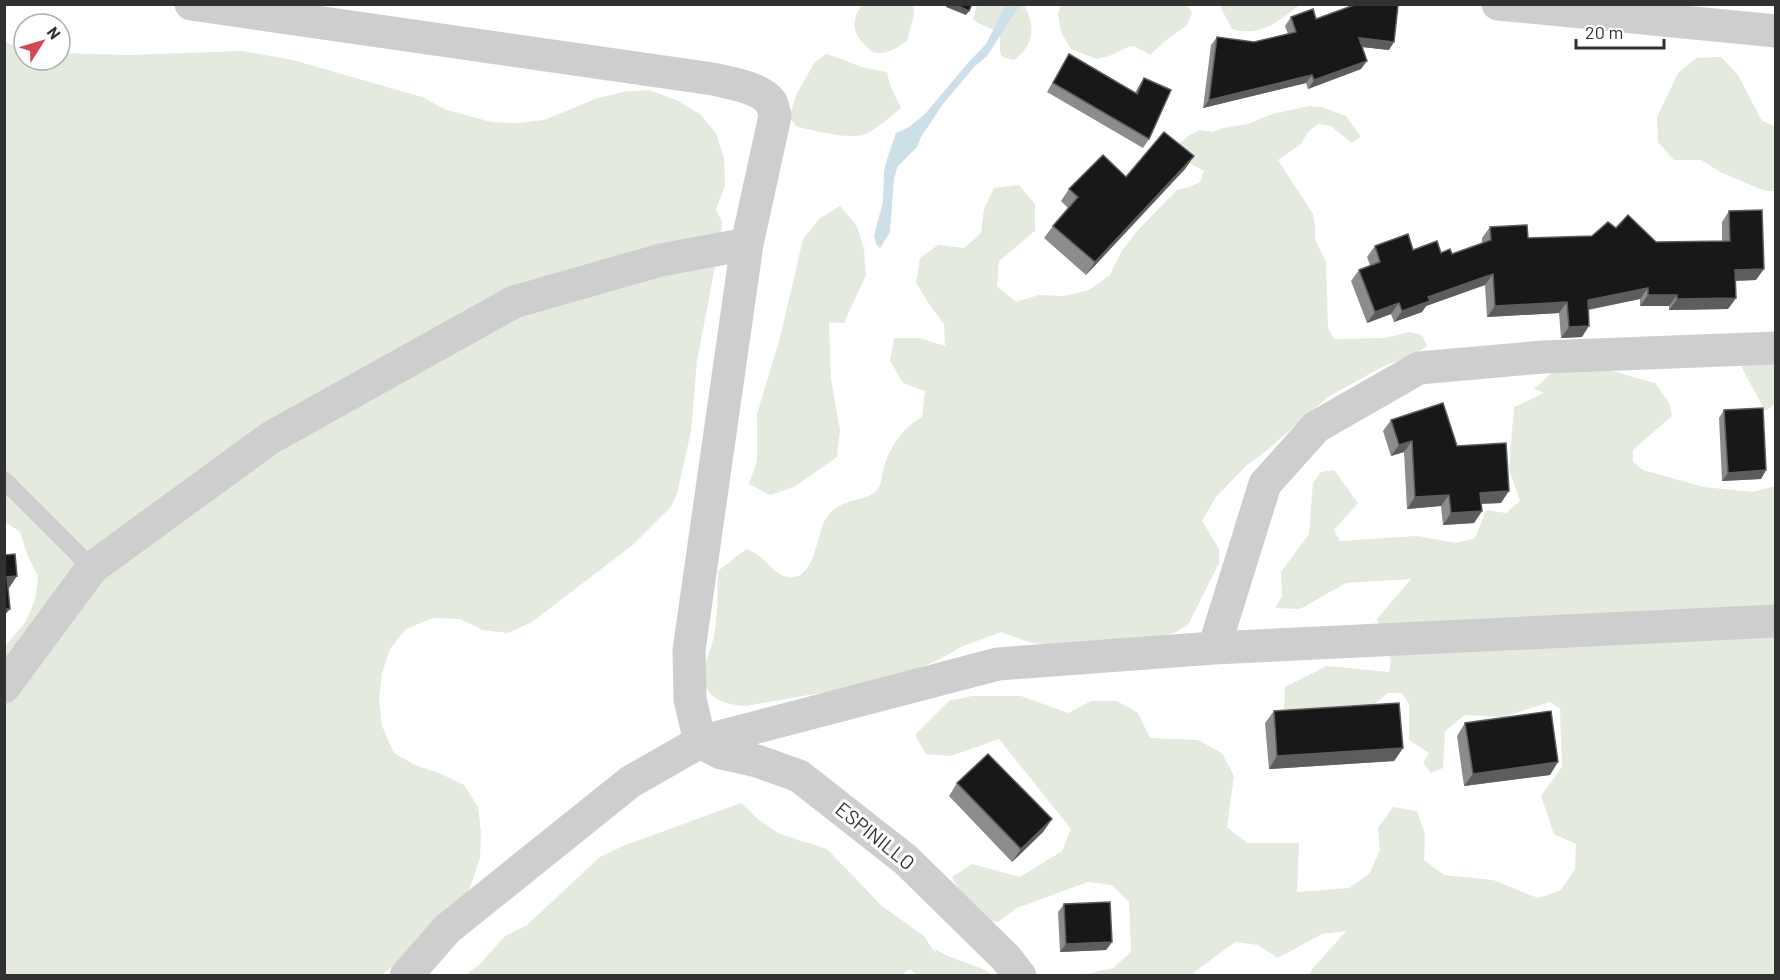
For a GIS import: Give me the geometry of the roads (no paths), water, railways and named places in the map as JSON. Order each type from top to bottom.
[{"type":"street","points":[[191,4],[713,79],[742,86],[762,95],[772,103],[775,116],[747,244],[689,650],[690,699],[700,742]]},
{"type":"street","points":[[1498,4],[1588,8],[1776,31]]},
{"type":"street","points":[[4,687],[92,568],[270,438],[514,302],[660,260],[747,244]]},
{"type":"street","points":[[1214,648],[1265,484],[1316,427],[1419,368],[1543,357],[1776,348]]},
{"type":"street","points":[[406,975],[447,929],[630,782],[700,742],[998,664],[1214,648],[1776,621]]},
{"type":"street","name":"ESPINILLO","points":[[700,742],[721,753],[757,761],[799,776],[906,860],[1006,958],[1020,975]]},
{"type":"lane","points":[[4,480],[92,568]]}]
